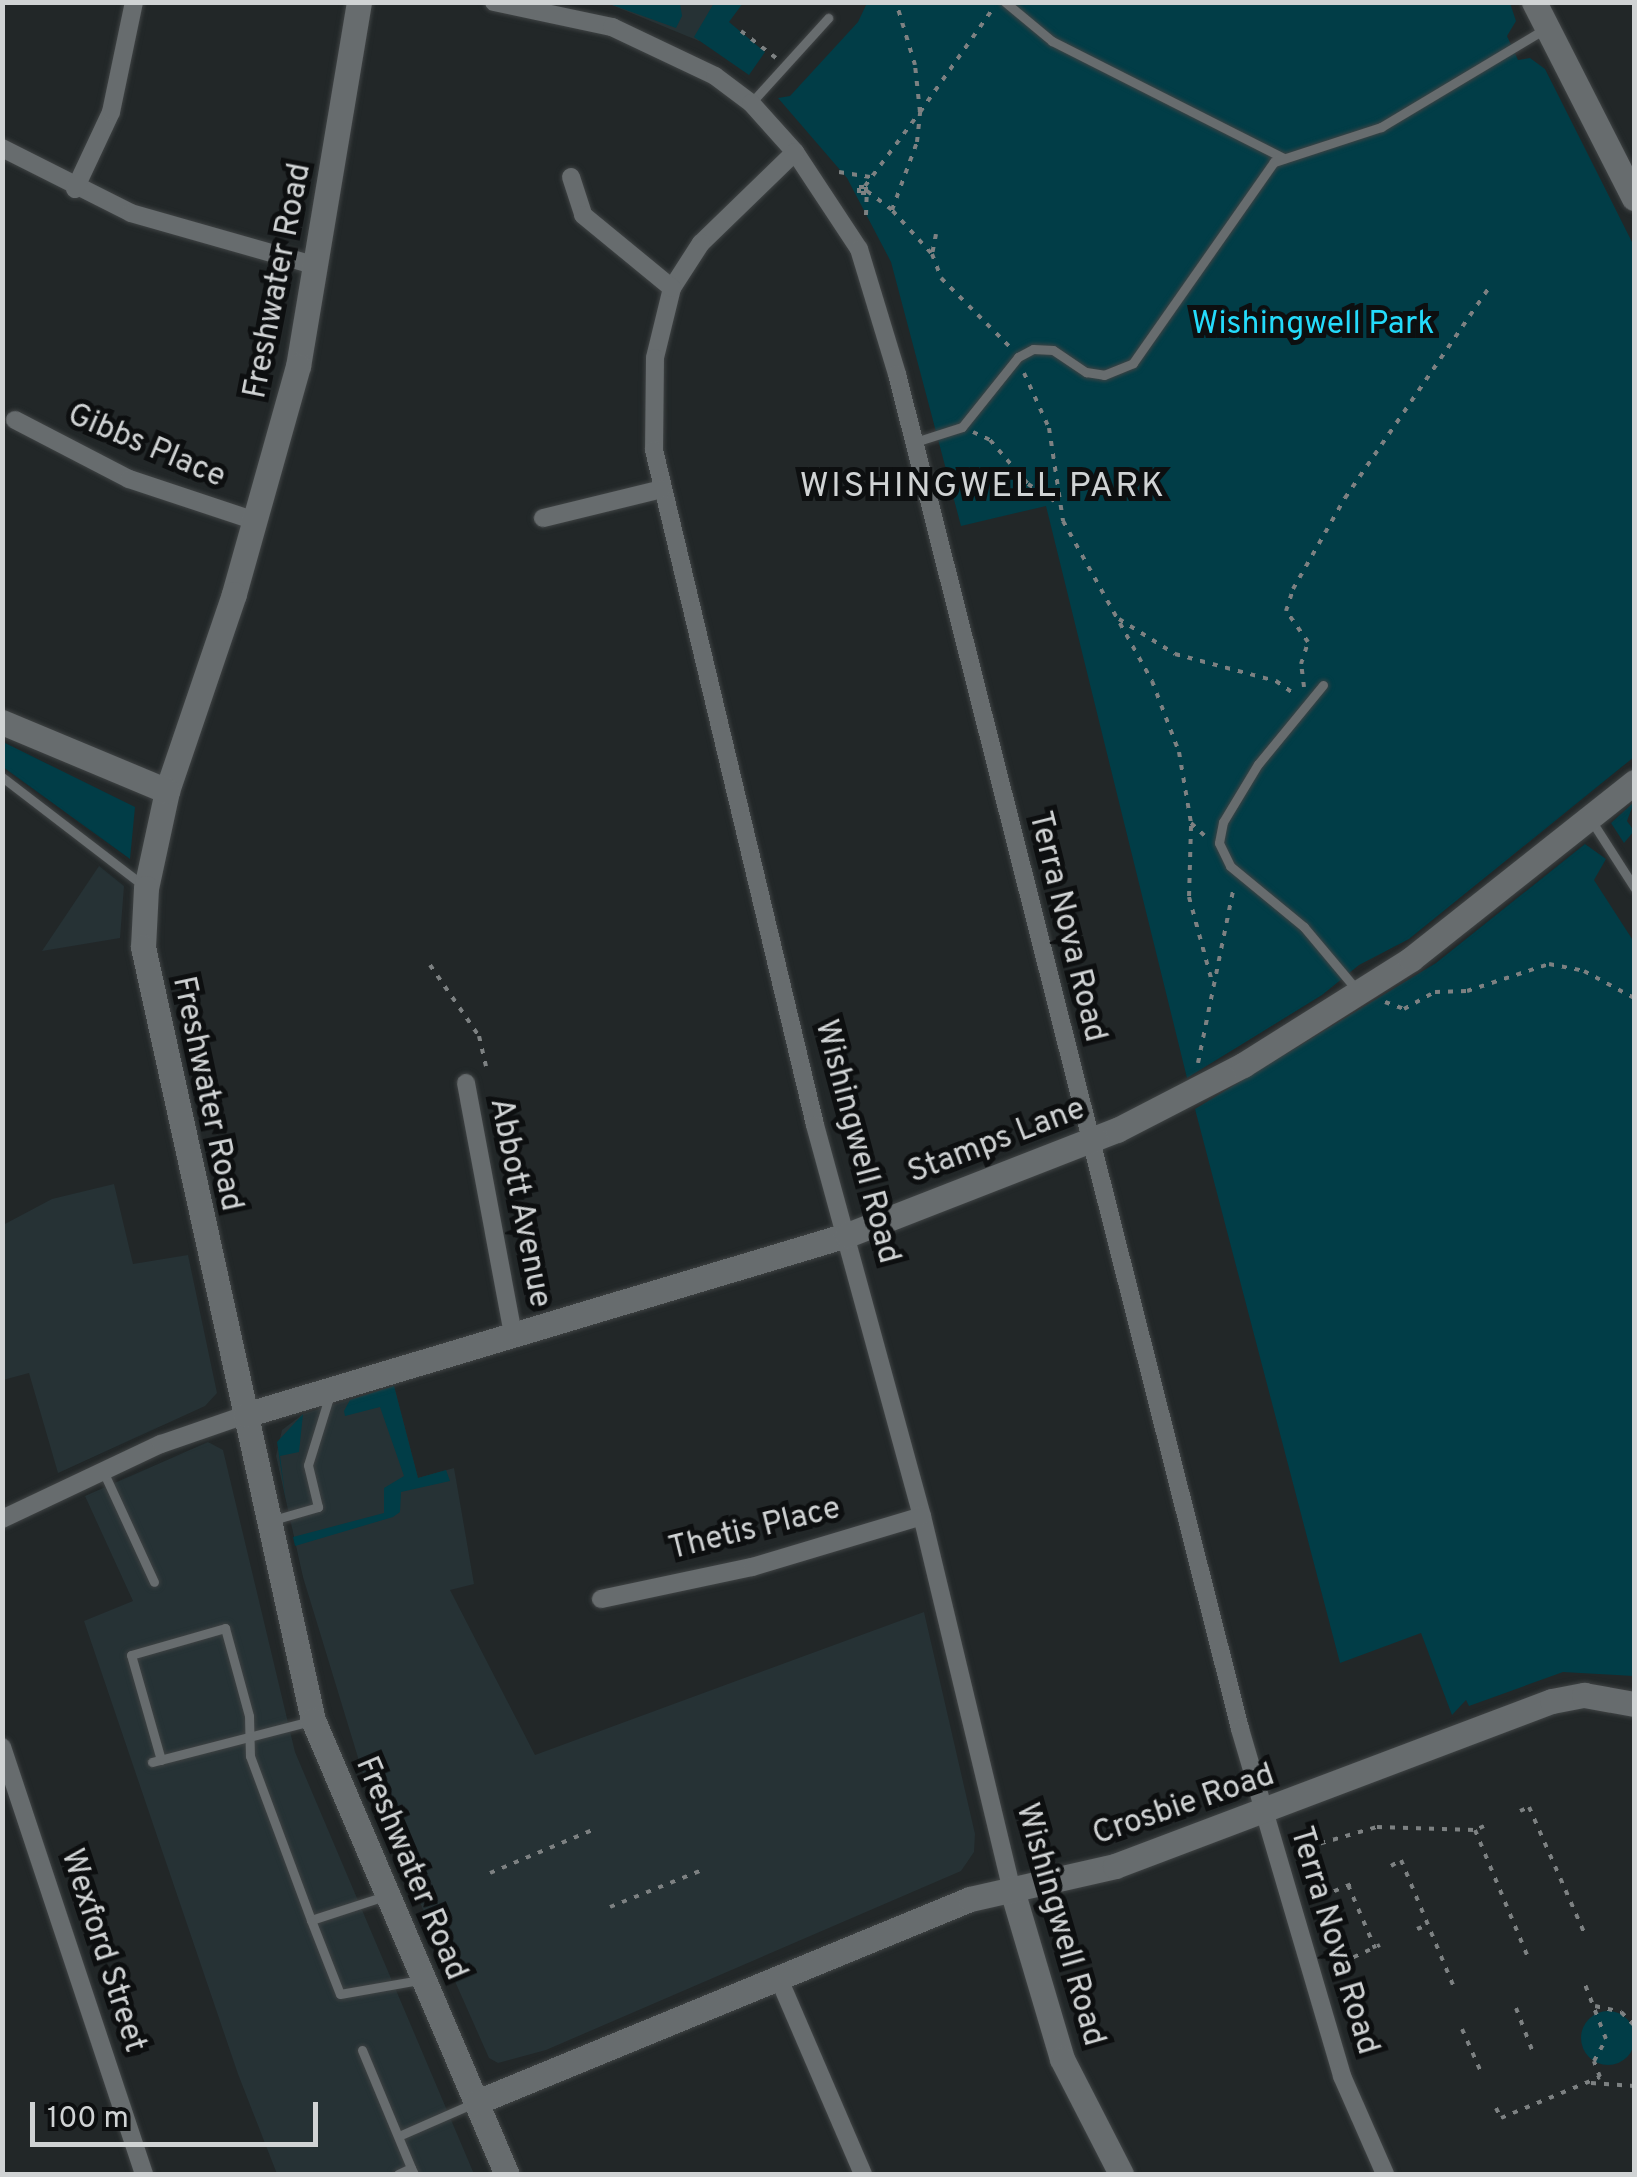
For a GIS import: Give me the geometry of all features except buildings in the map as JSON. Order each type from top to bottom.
[{"type":"street","points":[[75,188],[111,112],[134,2]]},
{"type":"street","name":"Freshwater Road","points":[[359,2],[317,266],[255,521],[167,791],[146,888],[148,990],[313,1720],[507,2174]]},
{"type":"street","name":"Terra Nova Road","points":[[494,2],[591,21],[651,42],[751,103],[795,152],[859,249],[914,442],[1089,1142],[1264,1814],[1342,2076],[1384,2174]]},
{"type":"street","points":[[1534,2],[1624,150],[1634,198]]},
{"type":"street","points":[[2,148],[75,188],[215,241],[317,266]]},
{"type":"street","name":"Wishingwell Road","points":[[795,152],[701,243],[672,288],[650,405],[662,489],[847,1236],[922,1516],[1012,1890],[1062,2059],[1121,2174]]},
{"type":"street","points":[[571,177],[583,215],[672,288]]},
{"type":"street","name":"Gibbs Place","points":[[15,420],[129,480],[255,521]]},
{"type":"street","points":[[543,518],[662,489]]},
{"type":"street","points":[[2,722],[167,791]]},
{"type":"street","name":"Stamps Lane","points":[[245,1415],[847,1236],[1089,1142],[1243,1065],[1369,993],[1480,909],[1634,782]]},
{"type":"street","name":"Abbott Avenue","points":[[466,1084],[513,1334]]},
{"type":"street","points":[[2,1519],[103,1471],[245,1415]]},
{"type":"street","name":"Thetis Place","points":[[601,1599],[766,1563],[922,1516]]},
{"type":"street","name":"Crosbie Road","points":[[477,2102],[926,1915],[1115,1866],[1264,1814],[1552,1701],[1584,1695],[1634,1704]]},
{"type":"street","name":"Wexford Street","points":[[2,1748],[6,1774],[144,2174]]},
{"type":"street","points":[[779,1979],[864,2174]]},
{"type":"lane","points":[[1002,2],[1052,40],[1251,146],[1287,158]]},
{"type":"lane","points":[[751,103],[789,67],[828,18]]},
{"type":"lane","points":[[914,442],[962,427],[1018,357],[1053,350],[1086,372],[1104,374],[1133,363],[1263,176],[1287,158],[1336,147],[1381,127],[1547,28]]},
{"type":"lane","points":[[1323,685],[1258,764],[1223,822],[1219,842],[1238,872],[1304,927],[1369,993]]},
{"type":"lane","points":[[2,777],[146,888]]},
{"type":"lane","points":[[1591,820],[1634,886]]},
{"type":"lane","points":[[266,1522],[318,1508],[308,1465],[332,1388]]},
{"type":"lane","points":[[103,1471],[154,1582]]},
{"type":"lane","points":[[313,1720],[260,1738],[250,1734],[156,1761],[131,1654],[225,1628],[250,1734],[250,1756],[340,1994],[422,1980]]},
{"type":"lane","points":[[310,1920],[385,1896]]},
{"type":"lane","points":[[362,2050],[413,2171],[398,2174]]},
{"type":"lane","points":[[400,2136],[477,2102]]},
{"type":"path","points":[[892,210],[916,142],[920,112],[915,65],[896,2]]},
{"type":"path","points":[[857,194],[866,188],[1002,2]]},
{"type":"path","points":[[741,31],[789,67]]},
{"type":"path","points":[[839,172],[872,177]]},
{"type":"path","points":[[866,188],[932,254],[948,287],[1018,357],[1048,428],[1060,505],[1072,542],[1116,616],[1172,728],[1191,823],[1189,897],[1212,983]]},
{"type":"path","points":[[866,188],[866,215]]},
{"type":"path","points":[[932,254],[936,234]]},
{"type":"path","points":[[1307,704],[1301,664],[1308,642],[1288,621],[1288,600],[1345,498],[1490,288]]},
{"type":"path","points":[[962,427],[990,440],[1028,484],[1060,505]]},
{"type":"path","points":[[1116,616],[1176,654],[1282,683],[1307,704]]},
{"type":"path","points":[[1191,823],[1219,842]]},
{"type":"path","points":[[1198,1074],[1212,983],[1238,872]]},
{"type":"path","points":[[1369,993],[1388,1005],[1404,1009],[1435,992],[1467,991],[1549,964],[1584,971],[1634,998]]},
{"type":"path","points":[[430,965],[479,1036],[486,1066]]},
{"type":"path","points":[[1520,1810],[1529,1807],[1586,1937]]},
{"type":"path","points":[[1295,1843],[1308,1847],[1378,1828],[1475,1830],[1484,1826]]},
{"type":"path","points":[[490,1872],[597,1828]]},
{"type":"path","points":[[1475,1830],[1529,1960]]},
{"type":"path","points":[[1391,1866],[1401,1860],[1455,1990]]},
{"type":"path","points":[[610,1907],[700,1870]]},
{"type":"path","points":[[1547,1874],[1556,1870]]},
{"type":"path","points":[[1310,1902],[1350,1884],[1378,1946],[1330,1968]]},
{"type":"path","points":[[1500,1893],[1510,1888]]},
{"type":"path","points":[[1417,1929],[1428,1925]]},
{"type":"path","points":[[1496,2108],[1501,2118],[1600,2077],[1594,2061],[1606,2039],[1584,1982]]},
{"type":"path","points":[[1595,2006],[1621,2012],[1634,2025]]},
{"type":"path","points":[[1516,2008],[1532,2050]]},
{"type":"path","points":[[1462,2029],[1481,2072]]},
{"type":"path","points":[[1586,2082],[1634,2086]]},
{"type":"path","points":[[1548,2086],[1552,2097]]},
{"type":"shaded area","points":[[607,3],[727,3],[699,41]]},
{"type":"shaded area","points":[[99,866],[124,886],[120,938],[42,951]]},
{"type":"shaded area","points":[[114,1184],[133,1264],[188,1255],[217,1393],[205,1406],[58,1473],[29,1373],[3,1380],[3,1225],[52,1199]]},
{"type":"shaded area","points":[[394,1386],[418,1478],[454,1468],[474,1584],[450,1590],[535,1755],[924,1612],[975,1834],[974,1852],[961,1871],[546,2050],[498,2063],[489,2058],[363,1774],[303,1577],[276,1456],[282,1430],[303,1414]]},
{"type":"shaded area","points":[[208,1442],[223,1450],[295,1752],[474,2174],[277,2174],[238,2074],[84,1621],[133,1601],[85,1496]]},
{"type":"green space","points":[[607,3],[680,3],[682,16],[676,28]]},
{"type":"green space","points":[[714,3],[743,3],[729,22],[765,52],[749,75],[694,37]]},
{"type":"green space","name":"Wishingwell Park","points":[[867,3],[1510,3],[1516,21],[1507,36],[1518,60],[1530,58],[1545,69],[1634,246],[1634,757],[1409,939],[1359,965],[1322,995],[1187,1078],[1046,506],[961,526],[891,262],[847,178],[778,98],[790,96],[858,22]]},
{"type":"green space","points":[[3,742],[135,807],[130,859],[3,767]]},
{"type":"green space","points":[[1634,802],[1627,821],[1634,831],[1624,843],[1611,823]]},
{"type":"green space","points":[[1585,844],[1606,859],[1594,880],[1634,942],[1634,1676],[1563,1672],[1469,1706],[1466,1700],[1452,1715],[1421,1633],[1340,1663],[1195,1109],[1436,963]]},
{"type":"green space","points":[[394,1386],[418,1478],[446,1470],[450,1481],[401,1492],[400,1512],[393,1517],[295,1546],[293,1537],[384,1513],[384,1488],[404,1476],[380,1407],[345,1416],[344,1411],[350,1400]]},
{"type":"green space","points":[[303,1414],[299,1452],[280,1456],[286,1502],[277,1442]]},
{"type":"green space","points":[[1608,2011],[1627,2019],[1635,2038],[1627,2057],[1608,2065],[1589,2057],[1581,2038],[1589,2019]]},
{"type":"district","name":"WISHINGWELL PARK","points":[[983,487]]}]
